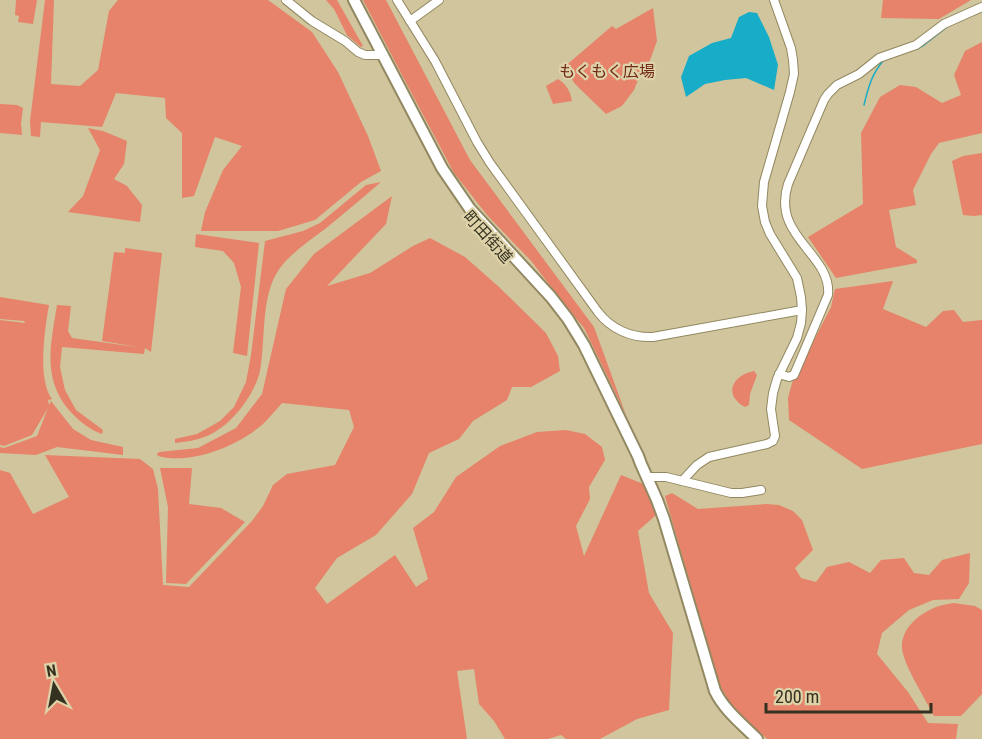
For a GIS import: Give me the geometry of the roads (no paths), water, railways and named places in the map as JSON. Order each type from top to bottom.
[{"type":"main road","name":"町田街道","points":[[347,0],[379,55]]},
{"type":"main road","name":"町田街道","points":[[354,0],[379,55],[447,188],[529,277],[560,318],[593,370],[612,419],[641,464],[664,519],[716,691],[731,714],[757,739]]},
{"type":"street","points":[[286,0],[312,21],[345,41],[358,52],[365,55],[379,55]]},
{"type":"street","points":[[397,0],[435,61],[477,142],[494,169],[598,312],[611,325],[633,335],[653,337],[802,310]]},
{"type":"street","points":[[410,21],[439,0]]},
{"type":"street","points":[[682,481],[697,465],[709,457],[772,441],[775,436],[771,406],[773,393],[800,328],[802,310],[797,278],[770,234],[762,206],[764,182],[791,89],[794,71],[791,48],[774,0]]},
{"type":"street","points":[[779,374],[789,377],[795,374],[828,295],[825,275],[792,228],[785,204],[788,184],[824,100],[837,85],[859,74],[879,58],[916,45],[947,22],[982,7]]},
{"type":"street","points":[[647,477],[666,477],[731,493],[761,490]]},
{"type":"water","points":[[749,12],[757,13],[769,37],[778,65],[774,90],[746,78],[705,84],[686,97],[681,77],[689,56],[712,43],[731,38],[739,17]]},
{"type":"waterway","points":[[917,49],[947,27]]},
{"type":"waterway","points":[[864,105],[873,75],[884,60]]},
{"type":"park label","name":"もくもく広場","points":[[607,71]]}]
